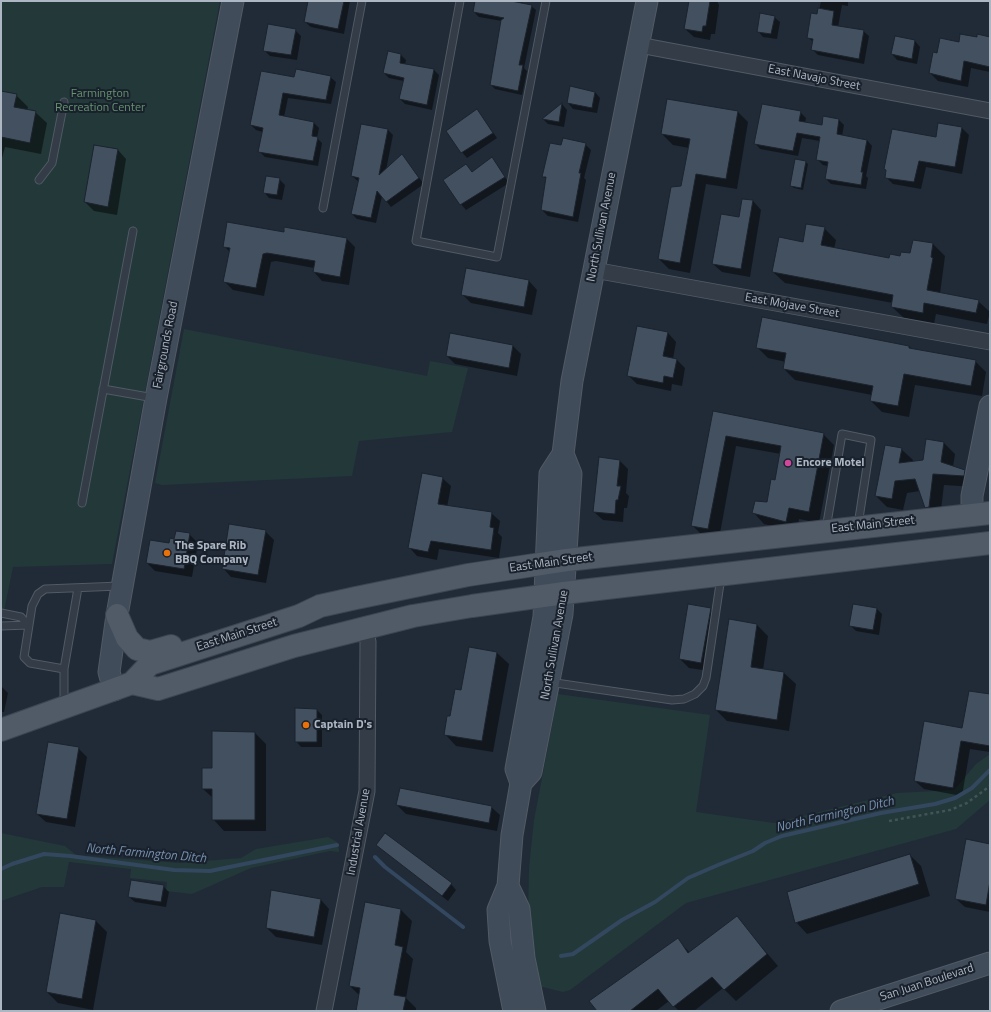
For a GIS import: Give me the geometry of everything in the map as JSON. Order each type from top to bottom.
[{"type":"main road","name":"Fairgrounds Road","points":[[123,686],[109,672],[117,615],[156,398],[233,1]]},
{"type":"main road","name":"North Sullivan Avenue","points":[[514,1011],[500,941],[498,910],[508,886],[512,835],[521,783],[516,769],[544,617],[555,594],[557,562],[571,474],[563,454],[572,381],[647,1]]},
{"type":"main road","points":[[123,686],[158,689],[294,646],[364,627],[443,611],[555,594],[982,544],[981,514],[972,496],[987,438],[990,406]]},
{"type":"main road","name":"East Main Street","points":[[1,730],[123,686],[150,664],[299,616],[320,606],[356,598],[468,575],[557,562],[826,530],[981,514]]},
{"type":"main road","points":[[717,543],[721,575]]},
{"type":"main road","name":"North Sullivan Avenue","points":[[521,783],[531,772],[562,614],[555,594]]},
{"type":"main road","points":[[356,598],[364,627]]},
{"type":"main road","points":[[117,615],[127,638],[133,645],[137,649],[150,652],[294,607],[320,606]]},
{"type":"main road","points":[[508,886],[519,909],[524,958],[534,1011]]},
{"type":"main road","name":"San Juan Boulevard","points":[[841,1011],[990,963]]},
{"type":"street","name":"East Navajo Street","points":[[639,45],[990,111]]},
{"type":"street","name":"East Mojave Street","points":[[594,270],[990,342]]},
{"type":"street","name":"Industrial Avenue","points":[[324,1011],[367,791],[368,642],[364,627]]},
{"type":"lane","points":[[323,208],[362,1]]},
{"type":"lane","points":[[460,1],[416,241],[496,257],[546,1]]},
{"type":"lane","points":[[39,180],[52,163],[64,102]]},
{"type":"lane","points":[[82,503],[133,231]]},
{"type":"lane","points":[[103,389],[156,398]]},
{"type":"lane","points":[[826,530],[842,434],[871,440],[858,527]]},
{"type":"lane","points":[[549,682],[672,700],[695,694],[703,686],[706,678],[721,575]]},
{"type":"lane","points":[[64,669],[30,663],[24,657],[32,606],[38,594],[45,589],[122,586]]},
{"type":"lane","points":[[64,707],[64,669],[78,588]]},
{"type":"lane","points":[[1,613],[21,617],[28,625]]},
{"type":"lane","points":[[1,626],[28,625]]},
{"type":"path","points":[[889,821],[950,810],[967,803],[990,786]]},
{"type":"green space","name":"Farmington Recreation Center","points":[[1,1],[220,1],[112,564],[13,567],[2,621]]},
{"type":"green space","points":[[184,329],[427,376],[430,361],[468,368],[452,432],[359,441],[352,476],[162,485],[155,483]]},
{"type":"green space","points":[[558,694],[710,715],[696,812],[774,823],[897,793],[954,790],[976,764],[990,754],[990,800],[956,829],[686,903],[570,990],[563,992],[543,987],[538,988],[528,914],[529,868],[534,820]]},
{"type":"green space","points":[[1,833],[65,846],[76,855],[179,863],[241,858],[256,849],[328,837],[337,842],[339,852],[330,851],[251,868],[192,894],[166,891],[167,882],[130,878],[131,869],[69,862],[64,887],[42,887],[1,901]]},
{"type":"building","points":[[308,1],[344,1],[338,29],[304,22]]},
{"type":"building","points":[[475,1],[511,1],[532,5],[519,65],[523,65],[518,91],[490,85],[501,20],[504,18],[473,12]]},
{"type":"building","points":[[689,1],[710,1],[706,26],[703,26],[702,32],[684,29]]},
{"type":"building","points":[[818,8],[834,11],[832,25],[864,30],[859,59],[811,50],[813,39],[807,38],[811,13],[817,14]]},
{"type":"building","points":[[760,13],[775,16],[771,34],[757,32]]},
{"type":"building","points":[[268,24],[296,29],[291,55],[263,51]]},
{"type":"building","points":[[960,34],[977,37],[977,34],[990,37],[990,67],[964,61],[961,81],[929,73],[933,52],[937,53],[940,38],[959,42]]},
{"type":"building","points":[[895,36],[915,40],[912,59],[891,54]]},
{"type":"building","points":[[388,51],[401,54],[400,63],[434,69],[427,105],[399,99],[404,78],[383,73]]},
{"type":"building","points":[[296,69],[331,76],[326,100],[283,93],[279,115],[314,122],[312,136],[318,137],[313,161],[258,152],[263,128],[250,125],[261,71],[294,77]]},
{"type":"building","points":[[570,86],[595,92],[592,108],[567,103]]},
{"type":"building","points":[[1,91],[17,94],[14,107],[36,111],[30,143],[1,137]]},
{"type":"building","points":[[667,99],[738,111],[726,179],[696,174],[680,263],[658,259],[671,187],[681,186],[690,139],[661,134]]},
{"type":"building","points":[[562,103],[559,122],[542,119]]},
{"type":"building","points":[[762,104],[801,111],[799,121],[822,125],[823,116],[839,119],[837,134],[867,140],[861,172],[863,172],[861,185],[825,179],[828,162],[816,160],[820,137],[797,133],[793,151],[754,144]]},
{"type":"building","points":[[477,109],[493,133],[461,153],[446,131]]},
{"type":"building","points":[[938,123],[962,127],[955,167],[919,161],[914,182],[885,178],[886,170],[884,169],[892,129],[936,137]]},
{"type":"building","points":[[361,124],[388,129],[379,175],[402,154],[419,178],[386,202],[377,191],[371,218],[351,214],[359,178],[351,176]]},
{"type":"building","points":[[563,138],[586,143],[579,173],[581,173],[573,217],[541,210],[546,177],[542,177],[550,143],[561,145]]},
{"type":"building","points":[[94,145],[118,149],[108,207],[84,202]]},
{"type":"building","points":[[492,157],[505,177],[460,205],[443,180],[466,164],[472,172]]},
{"type":"building","points":[[795,159],[806,161],[801,188],[790,186]]},
{"type":"building","points":[[266,176],[280,178],[277,195],[263,193]]},
{"type":"building","points":[[742,199],[753,200],[741,269],[712,264],[721,214],[739,217]]},
{"type":"building","points":[[227,222],[284,232],[284,227],[347,238],[340,277],[313,272],[315,261],[267,253],[263,254],[256,288],[223,282],[230,248],[223,247]]},
{"type":"building","points":[[806,224],[825,227],[821,245],[889,258],[890,254],[900,256],[901,252],[910,253],[913,240],[933,243],[931,257],[933,258],[927,290],[979,300],[976,313],[924,303],[923,313],[891,307],[893,295],[772,272],[779,237],[803,242]]},
{"type":"building","points":[[466,268],[529,280],[524,307],[461,295]]},
{"type":"building","points":[[762,317],[909,346],[909,348],[976,360],[971,386],[904,374],[898,406],[870,401],[873,386],[783,369],[786,353],[756,348]]},
{"type":"building","points":[[637,326],[668,332],[663,356],[677,359],[673,378],[664,376],[663,383],[627,376]]},
{"type":"building","points":[[450,333],[513,345],[509,368],[446,356]]},
{"type":"building","name":"Encore Motel","points":[[713,411],[824,433],[809,512],[789,508],[786,522],[752,513],[755,501],[767,502],[771,479],[775,480],[781,446],[726,436],[708,529],[691,526]]},
{"type":"building","points":[[926,439],[944,442],[941,462],[965,470],[964,476],[933,474],[929,507],[925,508],[915,479],[895,481],[892,499],[875,496],[885,445],[902,448],[899,463],[923,460]]},
{"type":"building","points":[[599,457],[620,460],[617,486],[621,486],[618,500],[616,500],[615,514],[593,512]]},
{"type":"building","points":[[422,473],[443,477],[438,504],[492,512],[490,527],[494,528],[491,550],[431,541],[428,552],[408,548]]},
{"type":"building","points":[[229,524],[266,530],[258,575],[222,569]]},
{"type":"building","name":"The Spare Rib BBQ Company","points":[[176,531],[190,533],[184,569],[146,563],[150,540],[169,543],[170,538],[174,539]]},
{"type":"building","points":[[688,604],[711,608],[701,663],[679,659]]},
{"type":"building","points":[[853,604],[877,608],[873,630],[849,626]]},
{"type":"building","points":[[729,619],[757,624],[751,667],[784,672],[777,720],[715,710]]},
{"type":"building","points":[[469,647],[497,652],[482,741],[444,735],[447,716],[450,716],[455,689],[461,690]]},
{"type":"building","points":[[969,691],[990,694],[990,746],[961,741],[953,788],[914,781],[924,721],[962,728]]},
{"type":"building","name":"Captain D's","points":[[295,708],[317,709],[317,742],[295,742]]},
{"type":"building","points":[[212,731],[255,732],[255,820],[212,820],[212,789],[202,789],[202,768],[212,768]]},
{"type":"building","points":[[48,742],[79,747],[67,819],[36,814]]},
{"type":"building","points":[[400,788],[492,806],[489,823],[396,805]]},
{"type":"building","points":[[385,833],[452,883],[442,896],[376,845]]},
{"type":"building","points":[[966,839],[990,844],[990,881],[986,905],[955,899]]},
{"type":"building","points":[[910,854],[919,884],[795,923],[787,892]]},
{"type":"building","points":[[131,880],[164,885],[161,902],[128,897]]},
{"type":"building","points":[[271,890],[321,899],[314,937],[266,928]]},
{"type":"building","points":[[365,902],[401,909],[395,945],[403,947],[394,995],[406,997],[403,1011],[356,1011],[360,988],[349,986]]},
{"type":"building","points":[[60,913],[96,920],[82,999],[46,992]]},
{"type":"building","points":[[737,916],[767,954],[724,990],[712,977],[673,1007],[658,989],[630,1011],[597,1011],[589,1001],[678,938],[688,953]]},
{"type":"waterway","name":"North Farmington Ditch","points":[[561,956],[573,954],[622,920],[655,902],[688,878],[753,851],[765,843],[782,836],[881,813],[935,804],[955,798],[972,788],[990,770]]},
{"type":"waterway","name":"North Farmington Ditch","points":[[1,869],[44,854],[174,870],[210,871],[337,845]]},
{"type":"waterway","name":"North Farmington Ditch","points":[[375,857],[385,867],[463,927]]},
{"type":"place","name":"Encore Motel","points":[[788,463]]},
{"type":"place","name":"The Spare Rib BBQ Company","points":[[167,553]]},
{"type":"place","name":"Captain D's","points":[[306,725]]}]
